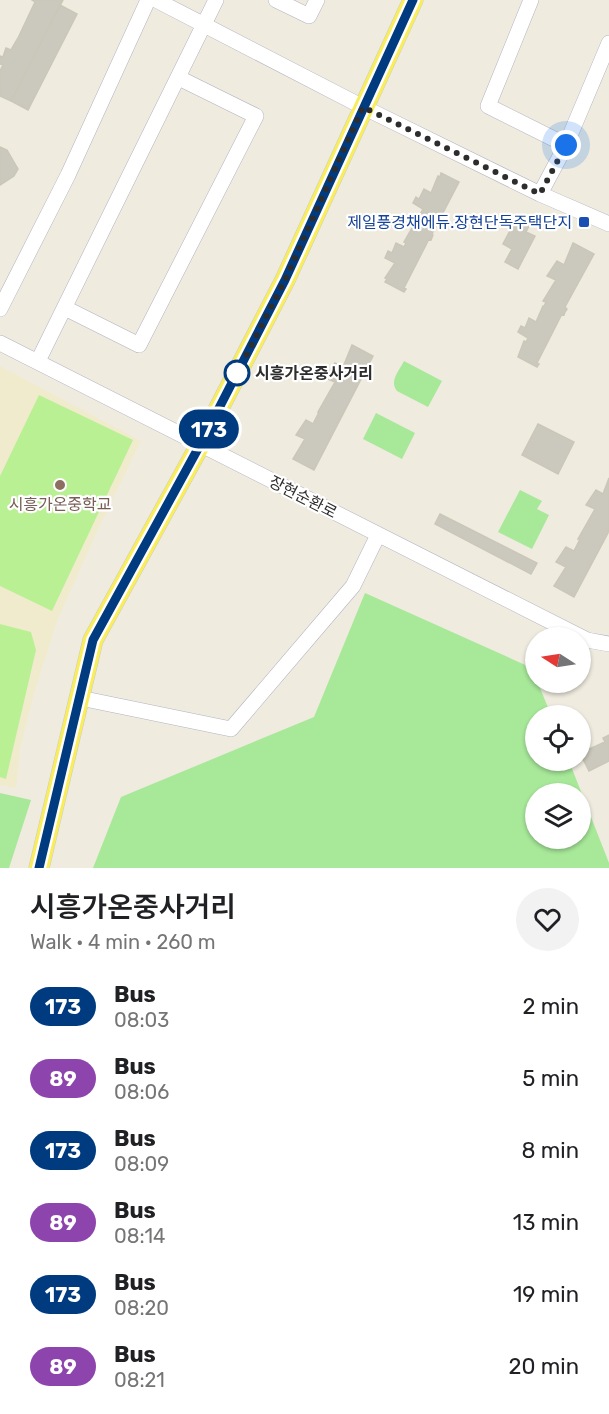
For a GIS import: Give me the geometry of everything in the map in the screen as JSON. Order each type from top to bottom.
[{"type":"main road","points":[[39,868],[93,640],[200,445],[285,280],[413,0]]},
{"type":"street","points":[[0,309],[68,175],[148,0]]},
{"type":"street","points":[[156,0],[363,107],[540,194],[609,224]]},
{"type":"street","points":[[38,361],[216,0]]},
{"type":"street","points":[[276,0],[309,16],[317,0]]},
{"type":"street","points":[[531,0],[488,106],[566,145]]},
{"type":"street","points":[[540,194],[603,73],[609,43]]},
{"type":"street","points":[[65,308],[140,345],[256,116],[179,78]]},
{"type":"street","name":"장현순환로","points":[[0,343],[587,640],[609,644]]},
{"type":"street","points":[[80,698],[231,729],[353,586],[378,535]]},
{"type":"shaded area","name":"시흥가온중학교","points":[[0,366],[141,441],[57,621],[33,697],[20,749],[16,788],[0,785]]},
{"type":"green space","points":[[404,361],[442,381],[428,407],[397,391],[394,384]]},
{"type":"green space","name":"시흥가온중학교","points":[[39,395],[133,440],[52,611],[0,586],[0,476]]},
{"type":"green space","points":[[376,413],[415,433],[402,459],[363,439]]},
{"type":"green space","points":[[520,490],[542,501],[537,509],[549,515],[532,549],[498,532]]},
{"type":"green space","points":[[365,593],[525,665],[525,693],[542,693],[547,705],[525,705],[525,771],[573,771],[578,783],[525,783],[525,849],[591,849],[591,817],[609,868],[93,868],[121,797],[314,717]]},
{"type":"green space","points":[[0,624],[31,632],[36,650],[6,779],[0,777]]},
{"type":"green space","points":[[0,793],[31,800],[9,868],[0,868]]},
{"type":"building","points":[[32,0],[63,0],[11,101],[0,96],[0,71],[3,65],[0,64],[0,56],[3,57],[6,48],[11,50],[18,38],[35,2]]},
{"type":"building","points":[[60,5],[77,14],[28,110],[11,101]]},
{"type":"building","points":[[0,147],[7,150],[18,169],[14,176],[0,185]]},
{"type":"building","points":[[441,173],[459,182],[404,292],[385,282],[387,279],[385,278],[395,263],[385,258],[388,251],[392,253],[396,243],[404,247],[406,243],[404,242],[423,209],[413,203],[416,197],[419,199],[424,189],[431,193]]},
{"type":"building","points":[[516,219],[529,226],[526,232],[535,236],[518,269],[505,262],[512,249],[503,244]]},
{"type":"building","points":[[573,243],[594,254],[565,307],[567,309],[564,315],[562,314],[537,367],[518,357],[524,341],[526,342],[528,338],[518,332],[521,326],[525,328],[529,318],[536,322],[546,302],[543,301],[556,280],[547,276],[557,261],[564,265]]},
{"type":"building","points":[[352,345],[373,356],[314,470],[293,459],[305,439],[296,435],[306,420],[313,424],[335,382],[325,378],[335,363],[343,367]]},
{"type":"building","points":[[538,424],[574,442],[558,474],[522,455]]},
{"type":"building","points":[[609,478],[608,533],[574,597],[554,586],[566,567],[556,562],[566,547],[574,551],[595,509],[586,505],[596,490],[603,494]]},
{"type":"building","points":[[440,514],[537,563],[531,574],[435,524]]},
{"type":"building","points":[[609,735],[609,761],[591,770],[591,748],[605,742],[603,738]]},
{"type":"bus line","name":"173","points":[[39,868],[93,640],[200,445],[285,280],[413,0]]},
{"type":"place","name":"제일풍경채에듀.장현단독주택단지","points":[[584,222]]},
{"type":"place","name":"시흥가온중사거리","points":[[237,373]]},
{"type":"place","name":"시흥가온중학교","points":[[60,485]]},
{"type":"route","points":[[237,373],[232,383],[285,280],[363,107],[540,194],[566,145]]}]
